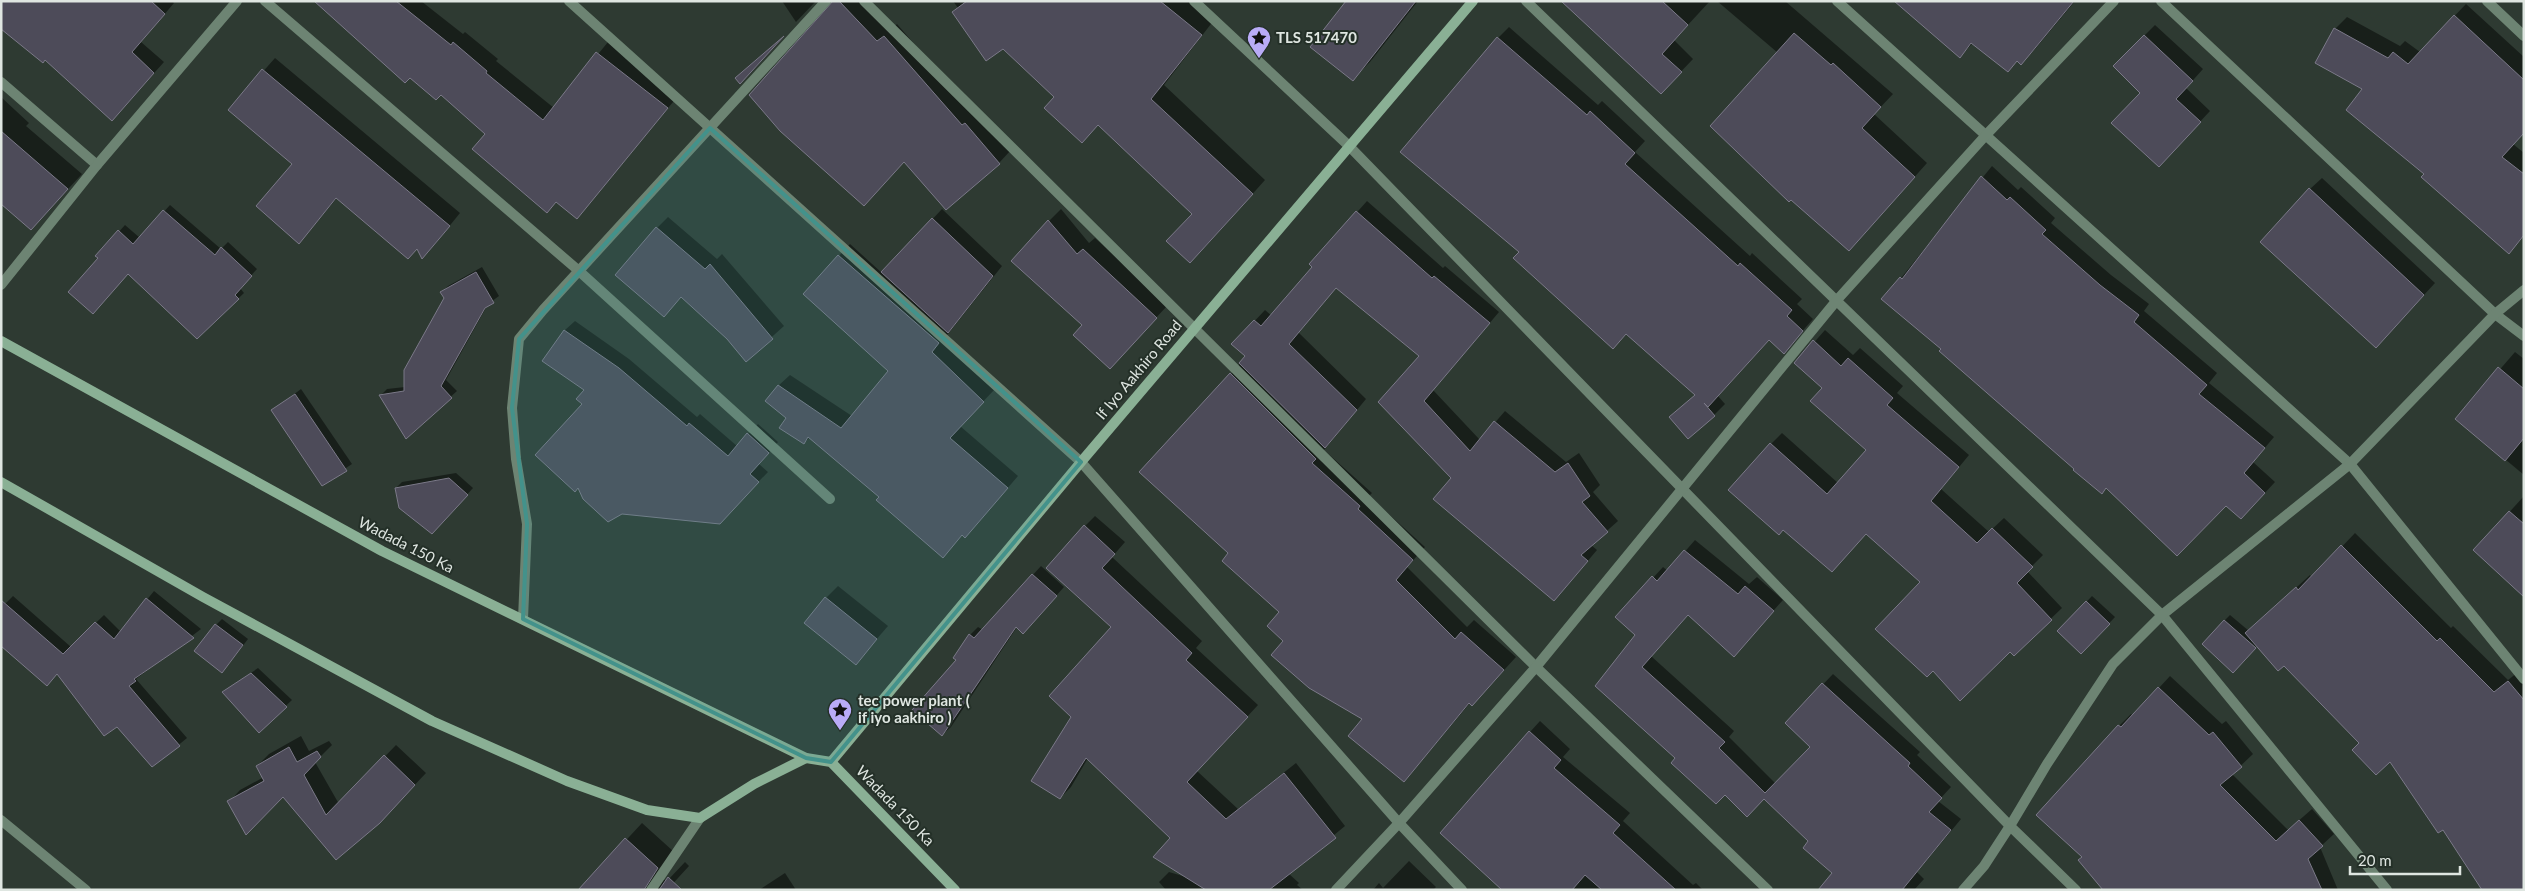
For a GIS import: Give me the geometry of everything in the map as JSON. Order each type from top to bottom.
[{"type":"street","points":[[1,285],[96,165],[237,1]]},
{"type":"street","points":[[265,1],[579,271],[830,499]]},
{"type":"street","points":[[569,1],[1081,462],[1399,823],[1462,890]]},
{"type":"street","points":[[523,619],[528,524],[516,459],[512,408],[519,339],[826,1]]},
{"type":"street","points":[[864,1],[1536,667],[1768,890]]},
{"type":"street","points":[[1194,1],[1350,146],[2010,826],[2076,890]]},
{"type":"street","name":"If Iyo Aakhiro Road","points":[[831,762],[1194,328],[1474,1]]},
{"type":"street","points":[[1526,1],[2162,615],[2387,890]]},
{"type":"street","points":[[1837,1],[2350,464],[2524,679]]},
{"type":"street","points":[[1336,890],[1399,823],[1536,667],[1837,300],[1986,134],[2114,1]]},
{"type":"street","points":[[2161,1],[2495,314],[2524,336]]},
{"type":"street","points":[[2487,1],[2524,36]]},
{"type":"street","points":[[1,82],[96,165]]},
{"type":"street","points":[[1963,890],[1984,866],[2047,764],[2113,664],[2162,615],[2350,464],[2495,314],[2524,290]]},
{"type":"street","name":"Wadada 150 Ka","points":[[1,341],[382,551],[806,758],[831,762],[955,890]]},
{"type":"street","points":[[1,482],[203,597],[432,721],[567,781],[647,810],[700,818]]},
{"type":"street","points":[[651,890],[700,818],[754,784],[806,758]]},
{"type":"street","points":[[1,820],[86,890]]},
{"type":"highlighted area","points":[[710,128],[1081,462],[831,762],[806,758],[523,619],[527,524],[512,408],[519,339]]},
{"type":"building","points":[[1,1],[151,1],[165,14],[132,52],[154,73],[112,121],[45,60],[43,63],[1,29]]},
{"type":"building","points":[[314,1],[396,1],[451,45],[453,42],[487,71],[486,73],[543,120],[596,52],[668,108],[577,219],[556,202],[547,213],[472,149],[485,134],[441,95],[436,100],[410,78],[405,83]]},
{"type":"building","points":[[833,1],[839,1],[877,41],[884,36],[962,125],[965,123],[1000,164],[946,210],[904,162],[864,206],[780,131],[749,95]]},
{"type":"building","points":[[967,1],[1160,1],[1202,35],[1151,99],[1253,194],[1190,263],[1166,241],[1192,214],[1098,125],[1082,143],[1044,108],[1054,97],[1003,49],[986,61],[952,12]]},
{"type":"building","points":[[1346,1],[1416,1],[1353,81],[1310,47]]},
{"type":"building","points":[[1561,1],[1662,1],[1688,25],[1662,54],[1682,72],[1661,94]]},
{"type":"building","points":[[1894,1],[2074,1],[2021,65],[2017,61],[2008,72],[1971,43],[1960,58]]},
{"type":"building","points":[[2454,15],[2524,80],[2524,133],[2502,157],[2524,174],[2524,235],[2509,254],[2421,177],[2424,174],[2346,110],[2362,89],[2315,63],[2334,28],[2388,58],[2393,52],[2408,64]]},
{"type":"building","points":[[1794,33],[1831,65],[1833,63],[1881,107],[1862,128],[1915,177],[1849,251],[1791,200],[1789,202],[1710,126]]},
{"type":"building","points":[[2144,35],[2193,81],[2176,99],[2201,122],[2159,167],[2111,123],[2140,93],[2113,66]]},
{"type":"building","points":[[784,36],[740,84],[735,78]]},
{"type":"building","points":[[1497,37],[1587,115],[1590,111],[1635,153],[1625,164],[1738,266],[1740,263],[1792,310],[1787,316],[1803,331],[1784,354],[1769,340],[1708,407],[1704,403],[1715,416],[1688,439],[1669,417],[1695,395],[1626,334],[1613,349],[1513,258],[1519,252],[1400,152]]},
{"type":"building","points":[[262,69],[450,226],[422,259],[417,249],[408,259],[336,198],[299,244],[256,206],[292,164],[228,110]]},
{"type":"building","points":[[1,131],[68,189],[31,230],[1,204]]},
{"type":"building","points":[[1981,176],[2007,200],[2010,197],[2046,230],[2042,234],[2100,285],[2139,315],[2134,322],[2207,385],[2199,394],[2265,448],[2244,473],[2265,493],[2241,519],[2226,506],[2177,556],[2106,488],[2102,494],[2073,470],[1939,351],[1941,349],[1881,299],[1900,277],[1902,279]]},
{"type":"building","points":[[2309,188],[2424,295],[2376,348],[2260,242]]},
{"type":"building","points":[[163,210],[215,255],[221,247],[252,276],[235,295],[239,299],[197,339],[128,274],[93,314],[68,292],[98,258],[95,256],[118,230],[133,244]]},
{"type":"building","points":[[1356,211],[1432,278],[1434,276],[1490,323],[1424,401],[1470,451],[1494,421],[1555,472],[1568,463],[1590,496],[1582,502],[1608,532],[1581,555],[1588,561],[1554,601],[1433,499],[1451,478],[1378,402],[1419,356],[1336,288],[1289,344],[1357,410],[1325,448],[1239,363],[1245,356],[1231,344],[1254,320],[1261,326],[1312,267],[1309,264]]},
{"type":"building","points":[[932,218],[993,276],[948,333],[881,272]]},
{"type":"building","points":[[1048,220],[1077,254],[1083,249],[1157,318],[1110,369],[1073,335],[1082,325],[1011,261]]},
{"type":"building","points":[[656,227],[705,269],[710,264],[773,339],[746,362],[727,339],[681,297],[664,317],[615,275]]},
{"type":"building","points":[[838,255],[939,343],[932,352],[984,402],[950,438],[1008,488],[965,538],[962,535],[943,558],[876,500],[879,497],[808,437],[804,444],[779,428],[786,418],[765,401],[778,385],[841,428],[888,371],[803,294]]},
{"type":"building","points":[[476,272],[494,303],[485,308],[441,386],[452,398],[406,439],[379,395],[404,391],[404,370],[444,298],[440,292]]},
{"type":"building","points":[[564,330],[619,368],[687,426],[689,423],[728,456],[747,433],[769,453],[750,474],[759,482],[720,524],[622,514],[608,522],[583,499],[578,488],[575,492],[535,455],[582,404],[576,399],[584,390],[542,361]]},
{"type":"building","points":[[1813,340],[1841,366],[1848,358],[1893,398],[1887,405],[1959,467],[1931,501],[1977,543],[1992,528],[2033,567],[2017,583],[2052,620],[2014,656],[2010,652],[1960,701],[1933,671],[1927,677],[1875,629],[1920,582],[1866,534],[1832,572],[1783,530],[1779,535],[1728,490],[1770,443],[1827,494],[1866,450],[1810,401],[1822,388],[1794,363]]},
{"type":"building","points":[[2498,367],[2524,389],[2524,438],[2505,461],[2455,419]]},
{"type":"building","points":[[1230,373],[1316,459],[1312,463],[1360,506],[1358,509],[1413,560],[1396,580],[1455,639],[1461,632],[1504,670],[1472,706],[1469,703],[1404,782],[1348,736],[1362,719],[1309,688],[1271,655],[1283,641],[1267,626],[1279,612],[1222,561],[1228,553],[1139,472]]},
{"type":"building","points":[[295,394],[347,471],[322,486],[271,410]]},
{"type":"building","points":[[449,478],[468,495],[432,534],[399,508],[395,488]]},
{"type":"building","points":[[2509,511],[2524,524],[2524,597],[2473,550]]},
{"type":"building","points":[[1084,525],[1115,554],[1102,568],[1192,653],[1186,660],[1248,717],[1187,782],[1226,819],[1284,773],[1336,838],[1269,890],[1206,890],[1153,857],[1170,838],[1086,758],[1060,799],[1031,781],[1071,717],[1049,696],[1111,627],[1046,568]]},
{"type":"building","points":[[2341,545],[2437,641],[2440,638],[2494,692],[2508,681],[2524,700],[2524,890],[2482,890],[2443,830],[2438,833],[2390,762],[2376,775],[2352,750],[2359,743],[2284,666],[2278,671],[2245,633],[2296,587],[2298,590]]},
{"type":"building","points":[[1684,550],[1738,594],[1745,586],[1774,611],[1734,657],[1688,615],[1642,667],[1725,742],[1719,748],[1765,793],[1810,747],[1785,723],[1822,683],[1910,763],[1908,766],[1942,798],[1929,812],[1951,830],[1902,890],[1818,890],[1832,873],[1803,848],[1808,841],[1764,799],[1747,817],[1725,795],[1716,804],[1671,763],[1675,758],[1595,686],[1635,635],[1615,617],[1652,576],[1657,581]]},
{"type":"building","points":[[1032,574],[1057,596],[1023,634],[1016,627],[942,736],[912,710],[956,660],[953,658],[969,634],[974,638]]},
{"type":"building","points":[[825,597],[877,639],[856,665],[804,623]]},
{"type":"building","points":[[146,598],[194,638],[134,679],[136,681],[129,686],[180,746],[152,767],[117,727],[104,736],[57,674],[47,686],[1,646],[1,600],[63,654],[95,622],[114,639]]},
{"type":"building","points":[[2086,601],[2110,624],[2081,654],[2057,631]]},
{"type":"building","points":[[2224,620],[2256,648],[2233,673],[2202,644]]},
{"type":"building","points":[[215,624],[243,645],[222,673],[194,651]]},
{"type":"building","points":[[251,673],[287,707],[259,733],[222,692]]},
{"type":"building","points":[[2158,687],[2209,735],[2213,732],[2242,767],[2220,785],[2276,841],[2299,820],[2323,846],[2308,859],[2322,890],[2103,890],[2078,860],[2082,857],[2036,815],[2118,725],[2121,727]]},
{"type":"building","points":[[1529,731],[1561,760],[1554,768],[1620,825],[1613,833],[1676,890],[1602,890],[1585,875],[1572,890],[1502,890],[1440,833]]},
{"type":"building","points":[[289,747],[297,762],[317,751],[321,757],[304,775],[326,815],[384,755],[415,785],[380,823],[336,860],[283,797],[246,835],[227,801],[264,781],[256,766]]},
{"type":"building","points":[[625,838],[658,868],[644,890],[578,890]]},
{"type":"building","points":[[668,877],[682,890],[659,890]]},
{"type":"place","name":"TLS 517470","points":[[1259,59]]},
{"type":"place","name":"tec power plant ( if iyo aakhiro )","points":[[840,731]]}]
